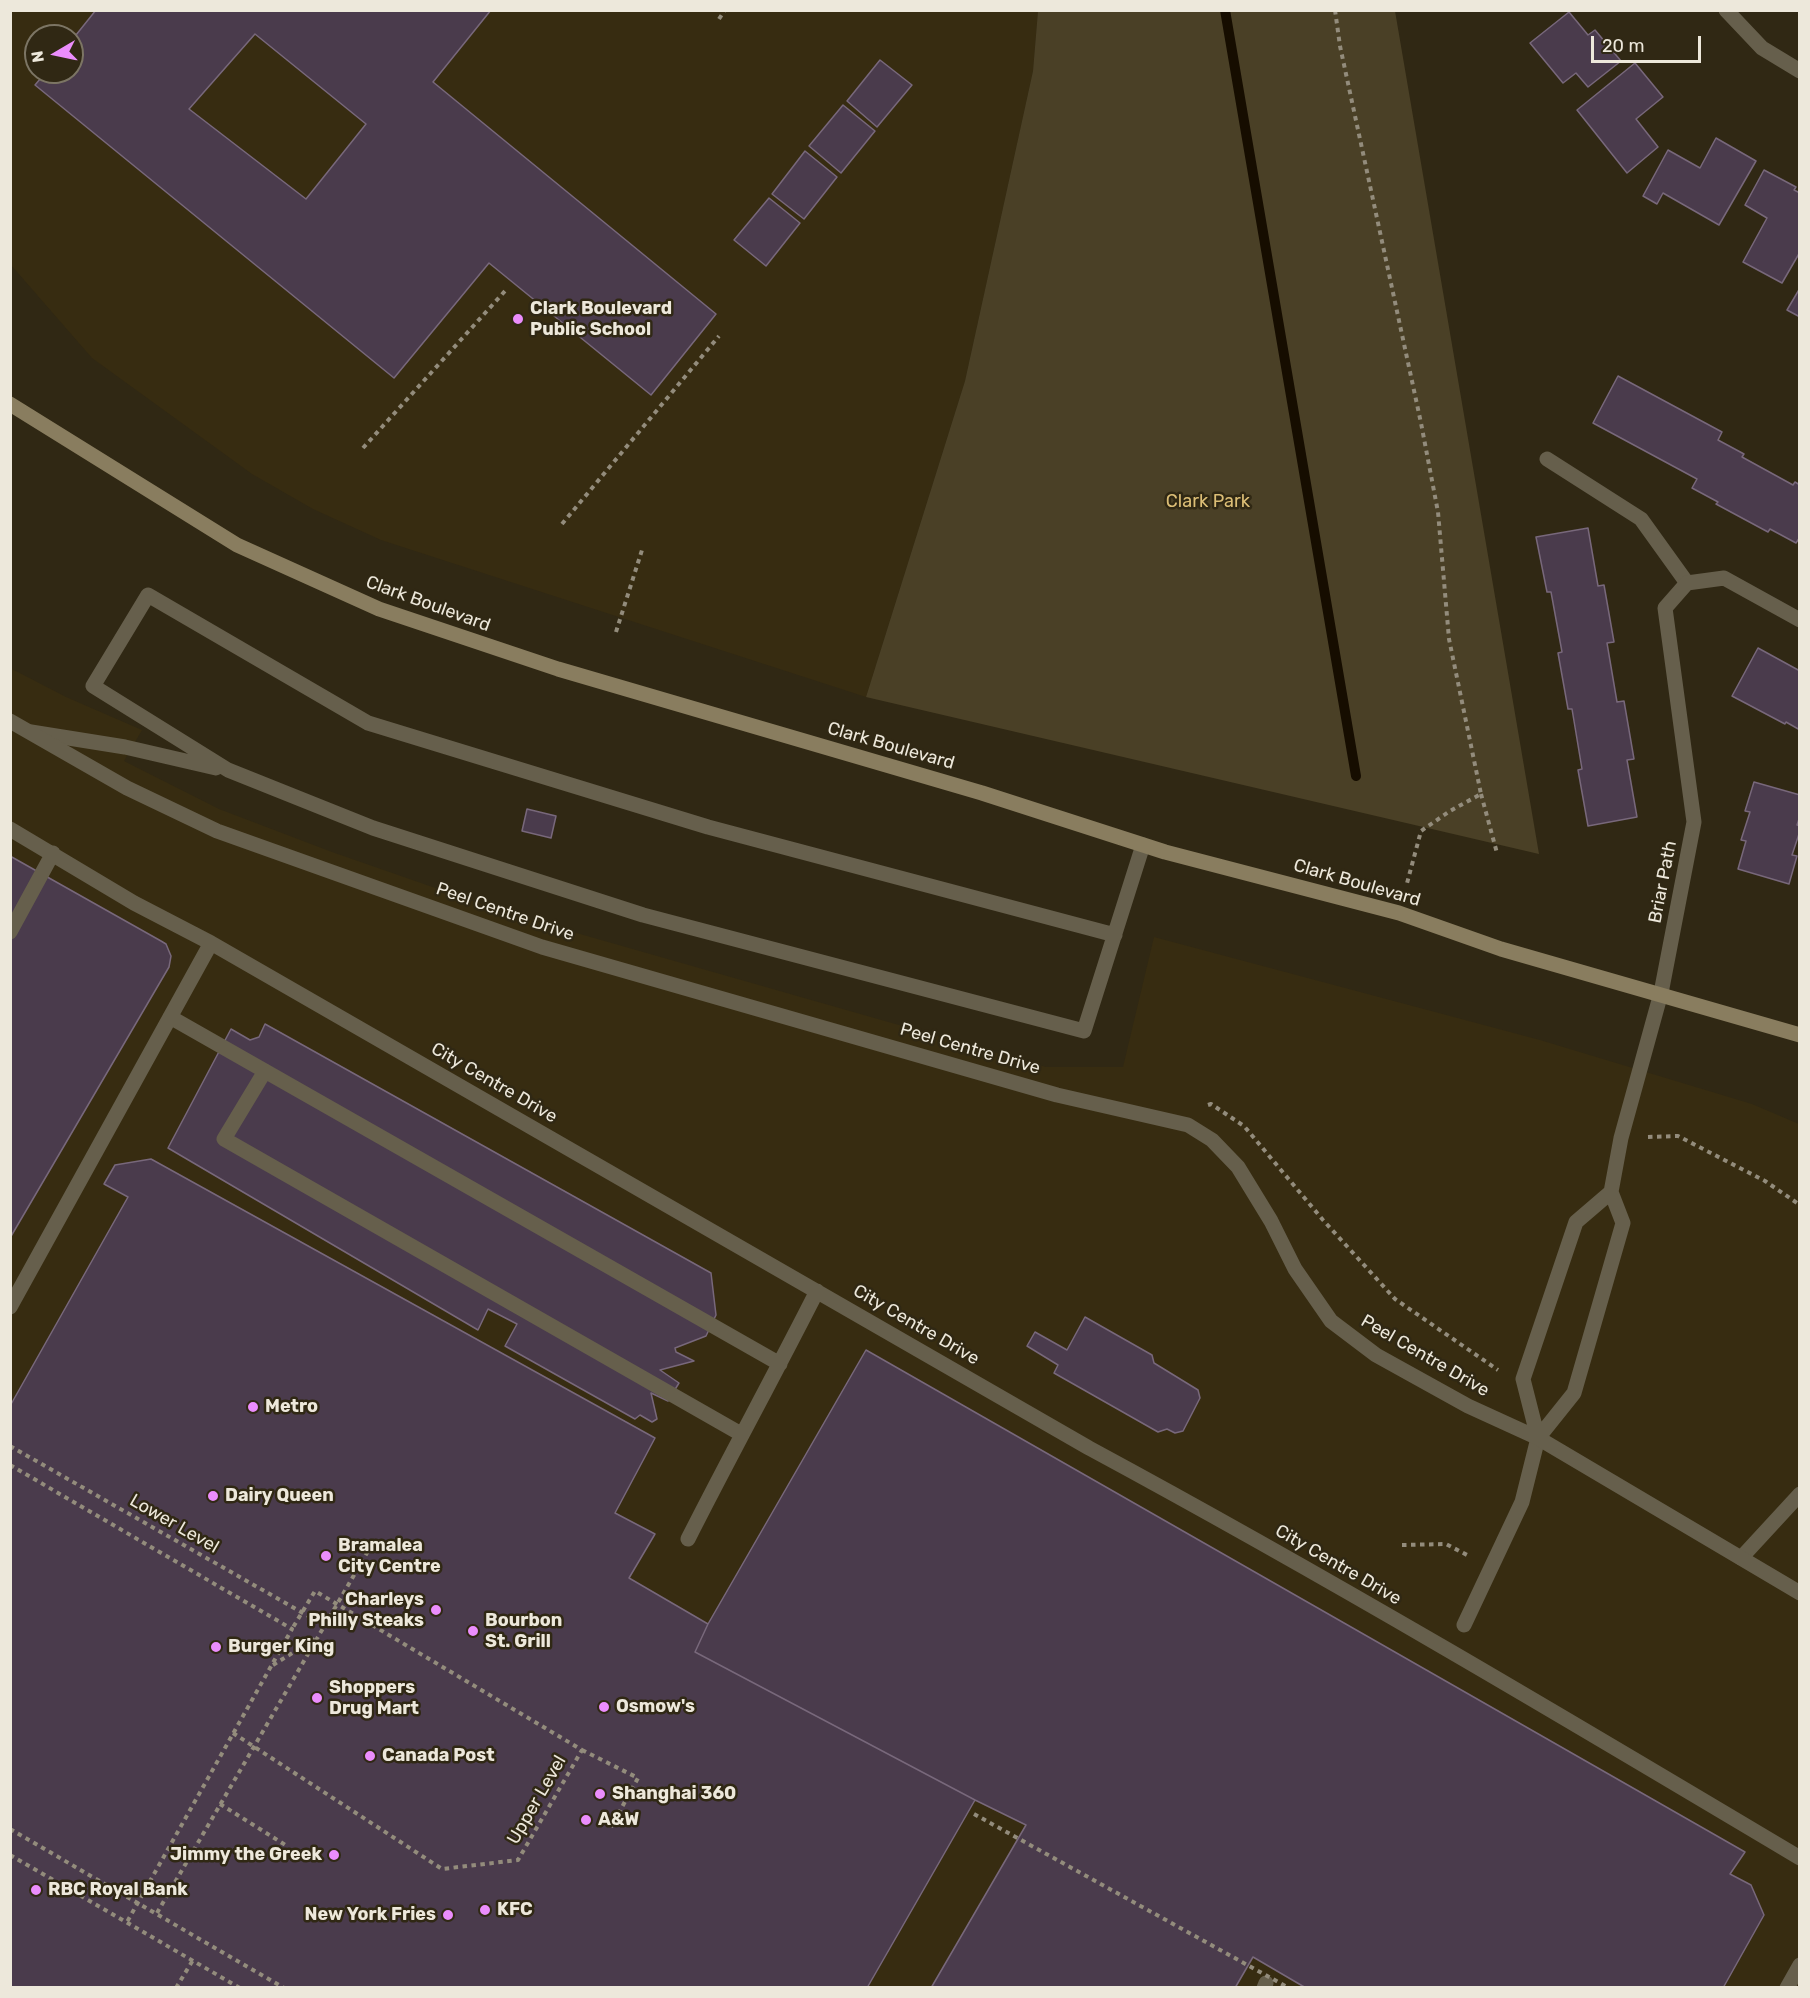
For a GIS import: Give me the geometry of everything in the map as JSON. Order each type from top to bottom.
[{"type":"street","points":[[1726,10],[1762,48],[1800,71]]},
{"type":"street","name":"Clark Boulevard","points":[[14,408],[237,545],[379,609],[558,669],[982,793],[1143,845],[1399,914],[1502,949],[1661,993],[1800,1035]]},
{"type":"street","points":[[1547,459],[1641,519],[1687,583],[1724,578],[1800,620]]},
{"type":"street","name":"Briar Path","points":[[1611,1192],[1621,1138],[1661,993],[1694,822],[1665,608],[1687,583]]},
{"type":"street","points":[[228,770],[93,686],[148,595],[368,723],[708,827],[1115,935]]},
{"type":"street","name":"Peel Centre Drive","points":[[10,721],[128,788],[217,831],[542,947],[1057,1095],[1188,1125],[1212,1140],[1238,1167],[1271,1221],[1295,1269],[1331,1322],[1376,1355],[1468,1406],[1538,1438],[1800,1593]]},
{"type":"street","points":[[29,732],[125,747],[228,770],[373,828],[643,915],[1084,1031],[1143,845]]},
{"type":"street","name":"City Centre Drive","points":[[10,829],[134,903],[211,943],[1089,1448],[1178,1496],[1516,1689],[1800,1858]]},
{"type":"street","points":[[10,932],[53,853]]},
{"type":"street","points":[[10,1307],[211,943]]},
{"type":"street","points":[[171,1017],[780,1364]]},
{"type":"street","points":[[265,1071],[224,1139],[741,1434]]},
{"type":"street","points":[[1464,1625],[1522,1502],[1538,1438],[1574,1393],[1623,1223],[1611,1192],[1576,1222],[1522,1379],[1538,1438]]},
{"type":"street","points":[[688,1539],[817,1291]]},
{"type":"street","points":[[1741,1558],[1800,1494]]},
{"type":"street","points":[[1787,1988],[1800,1965]]},
{"type":"path","points":[[719,20],[725,10]]},
{"type":"path","points":[[1335,10],[1340,46],[1430,468],[1438,512],[1449,639],[1481,794],[1497,853]]},
{"type":"path","points":[[363,448],[505,291]]},
{"type":"path","points":[[562,524],[719,336]]},
{"type":"path","points":[[616,632],[642,550]]},
{"type":"path","points":[[1399,914],[1421,831],[1450,811],[1481,794]]},
{"type":"path","points":[[1170,1120],[1211,1104],[1244,1126],[1323,1220],[1395,1299],[1526,1389]]},
{"type":"path","points":[[1621,1138],[1678,1136],[1765,1181],[1800,1204]]},
{"type":"path","name":"Lower Level","points":[[10,1446],[324,1625]]},
{"type":"path","points":[[10,1465],[292,1629]]},
{"type":"path","points":[[1402,1545],[1446,1544],[1491,1567]]},
{"type":"path","points":[[157,1913],[371,1546]]},
{"type":"path","name":"Upper Level","points":[[127,1922],[233,1733],[292,1629],[315,1591],[582,1750],[518,1860],[442,1869],[233,1733]]},
{"type":"path","points":[[272,1665],[316,1638]]},
{"type":"path","points":[[582,1750],[638,1778],[611,1827]]},
{"type":"path","points":[[220,1804],[288,1846]]},
{"type":"path","points":[[974,1814],[1289,1988]]},
{"type":"path","points":[[10,1828],[284,1988]]},
{"type":"path","points":[[10,1855],[240,1988]]},
{"type":"path","points":[[176,1988],[193,1960]]},
{"type":"shaded area","name":"Clark Boulevard Public School","points":[[11,11],[1038,11],[1033,71],[965,381],[866,697],[381,540],[313,509],[252,474],[92,358],[11,265]]},
{"type":"shaded area","points":[[10,668],[66,697],[142,730],[124,761],[219,809],[332,852],[510,914],[1046,1067],[1123,1067],[1154,937],[1540,1040],[1752,1104],[1799,1124],[1799,1987],[11,1987]]},
{"type":"green space","name":"Clark Park","points":[[1038,11],[1395,11],[1539,854],[866,697],[965,381],[1033,71]]},
{"type":"building","points":[[96,10],[491,10],[433,82],[716,314],[651,395],[489,263],[394,378],[35,85],[84,84],[84,25]],"holes":[[[255,34],[366,124],[306,199],[189,109]]]},
{"type":"building","points":[[1569,12],[1588,35],[1595,30],[1621,61],[1588,87],[1576,73],[1563,83],[1530,43]]},
{"type":"building","points":[[880,60],[912,85],[877,127],[847,101]]},
{"type":"building","points":[[1635,63],[1663,97],[1636,119],[1658,147],[1627,173],[1577,110]]},
{"type":"building","points":[[843,105],[875,131],[841,173],[809,146]]},
{"type":"building","points":[[1716,138],[1756,161],[1719,225],[1663,193],[1657,204],[1643,196],[1668,150],[1700,168]]},
{"type":"building","points":[[805,151],[837,177],[804,219],[772,194]]},
{"type":"building","points":[[1764,170],[1796,187],[1794,190],[1800,193],[1800,252],[1782,283],[1743,262],[1767,218],[1745,205]]},
{"type":"building","points":[[769,198],[800,223],[766,266],[734,240]]},
{"type":"building","points":[[1800,288],[1800,317],[1787,310]]},
{"type":"building","points":[[1618,376],[1722,432],[1718,440],[1744,454],[1742,457],[1793,485],[1795,482],[1800,485],[1800,537],[1796,543],[1770,529],[1768,532],[1716,504],[1718,502],[1692,488],[1697,479],[1593,423]]},
{"type":"building","points":[[1588,528],[1598,586],[1604,585],[1614,642],[1607,643],[1617,702],[1624,701],[1634,759],[1627,760],[1637,817],[1588,826],[1578,770],[1582,769],[1572,709],[1568,709],[1558,653],[1562,652],[1551,592],[1547,592],[1536,537]]},
{"type":"building","points":[[1758,648],[1800,671],[1800,730],[1732,696]]},
{"type":"building","points":[[1754,782],[1800,795],[1800,816],[1797,825],[1800,826],[1800,831],[1792,855],[1797,856],[1789,884],[1738,869],[1746,841],[1741,840],[1750,812],[1745,811]]},
{"type":"building","points":[[527,809],[556,816],[551,838],[522,831]]},
{"type":"building","points":[[10,856],[166,944],[171,956],[169,967],[10,1238]]},
{"type":"building","points":[[265,1024],[711,1273],[716,1315],[706,1336],[675,1348],[676,1352],[694,1361],[660,1370],[679,1383],[668,1401],[651,1393],[657,1419],[652,1422],[640,1415],[635,1419],[505,1346],[517,1324],[488,1309],[478,1330],[168,1148],[231,1029],[250,1040],[259,1037]]},
{"type":"building","name":"Bramalea City Centre","points":[[151,1159],[655,1438],[615,1513],[655,1534],[629,1578],[708,1624],[695,1652],[975,1800],[867,1988],[10,1988],[10,1406],[128,1197],[104,1184],[115,1165]]},
{"type":"building","points":[[1085,1317],[1152,1355],[1154,1363],[1198,1390],[1200,1398],[1183,1431],[1175,1433],[1167,1429],[1158,1432],[1054,1373],[1058,1365],[1027,1346],[1035,1332],[1067,1350]]},
{"type":"building","points":[[866,1350],[1745,1852],[1730,1874],[1751,1885],[1764,1915],[1723,1988],[1306,1988],[1253,1957],[1235,1988],[931,1988],[1026,1825],[695,1652],[708,1624]]},
{"type":"waterway","points":[[1225,10],[1356,776]]},
{"type":"place","name":"Clark Boulevard Public School","points":[[518,319]]},
{"type":"place","name":"Metro","points":[[253,1407]]},
{"type":"place","name":"Dairy Queen","points":[[213,1496]]},
{"type":"place","name":"Bramalea City Centre","points":[[326,1556]]},
{"type":"place","name":"Charleys Philly Steaks","points":[[436,1610]]},
{"type":"place","name":"Bourbon St. Grill","points":[[473,1631]]},
{"type":"place","name":"Burger King","points":[[216,1647]]},
{"type":"place","name":"Shoppers Drug Mart","points":[[317,1698]]},
{"type":"place","name":"Osmow's","points":[[604,1707]]},
{"type":"place","name":"Canada Post","points":[[370,1756]]},
{"type":"place","name":"Shanghai 360","points":[[600,1794]]},
{"type":"place","name":"A&W","points":[[586,1820]]},
{"type":"place","name":"Jimmy the Greek","points":[[334,1855]]},
{"type":"place","name":"RBC Royal Bank","points":[[36,1890]]},
{"type":"place","name":"KFC","points":[[485,1910]]},
{"type":"place","name":"New York Fries","points":[[448,1915]]}]
